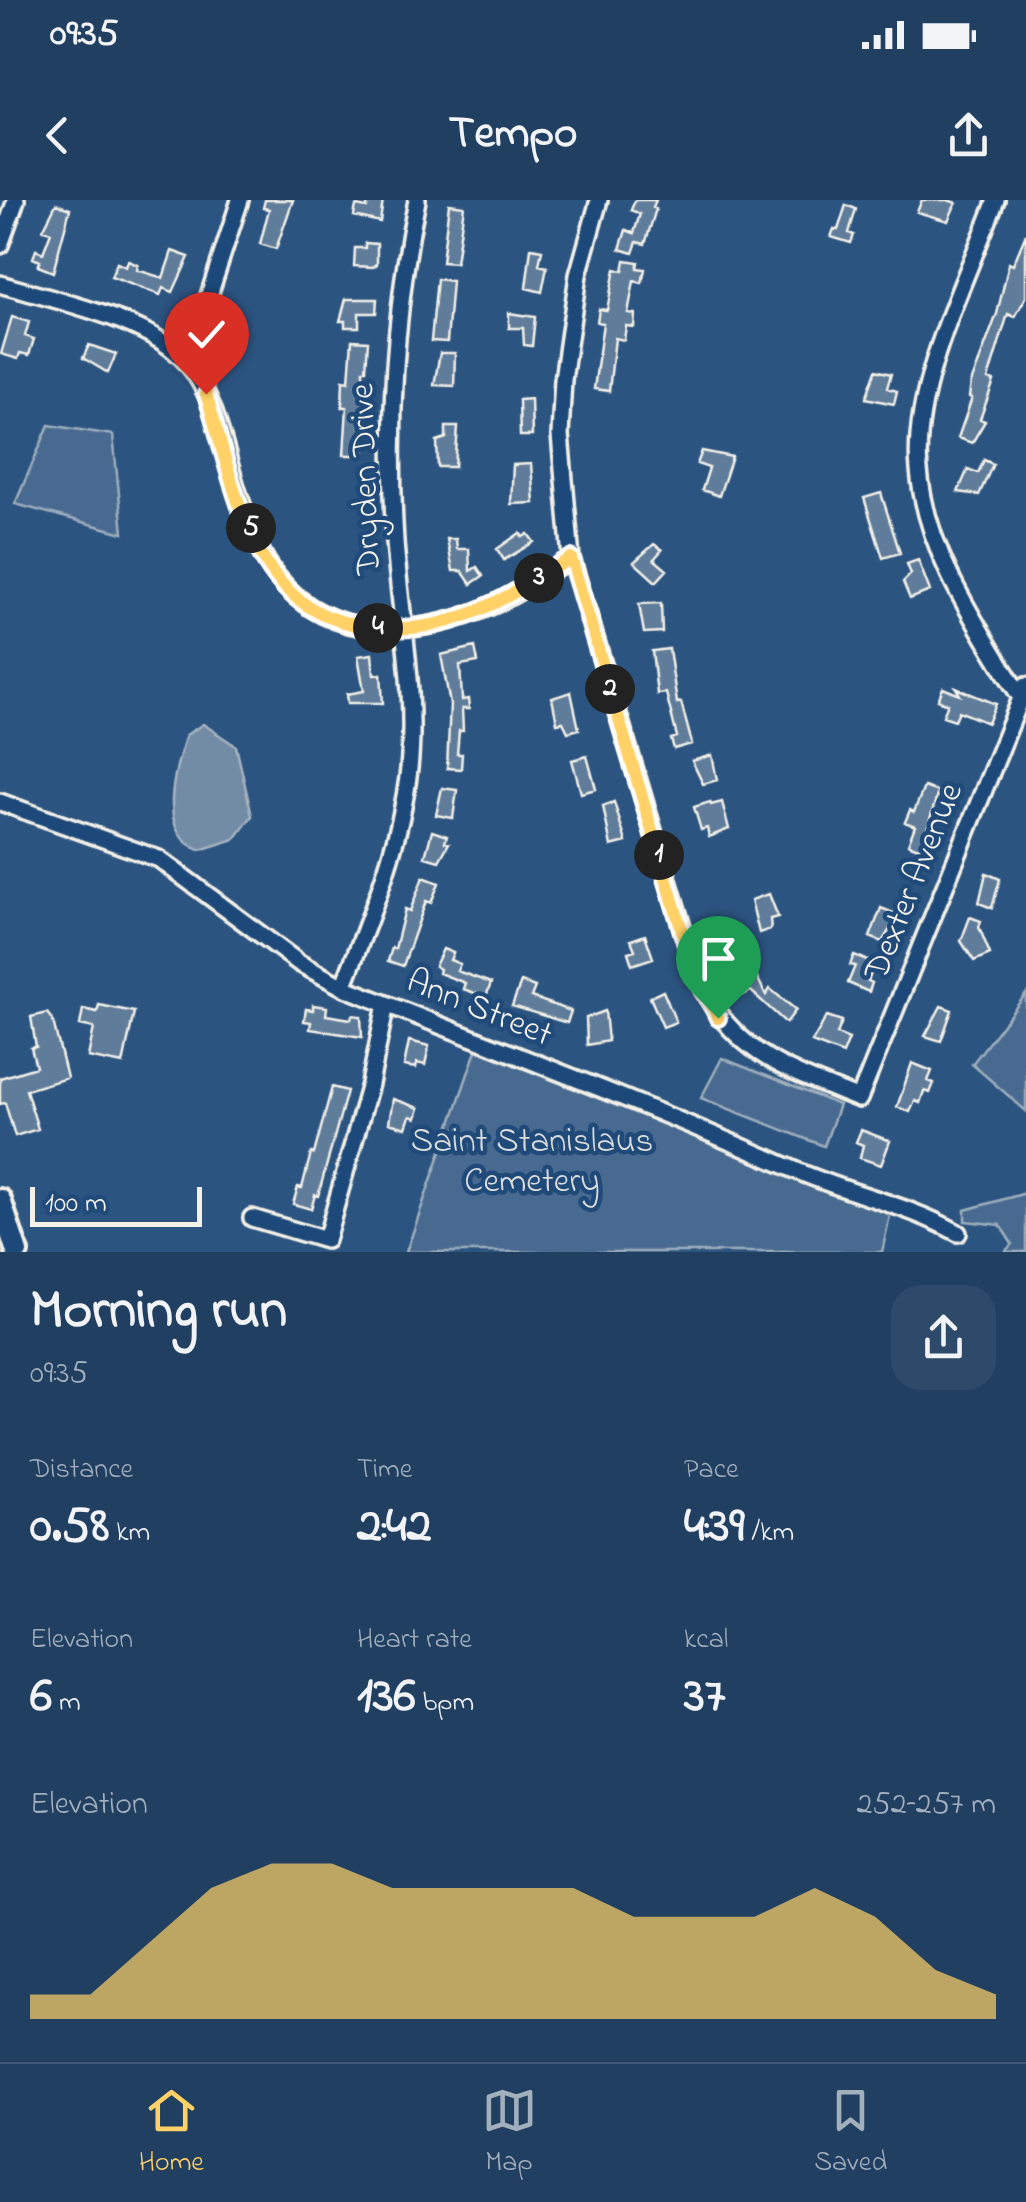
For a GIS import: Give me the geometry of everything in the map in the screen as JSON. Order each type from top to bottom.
[{"type":"main road","points":[[0,1200],[17,1252]]},
{"type":"street","points":[[0,245],[16,200]]},
{"type":"street","points":[[187,363],[240,200]]},
{"type":"street","name":"Dryden Drive","points":[[343,987],[404,802],[411,716],[390,410],[404,262],[417,200]]},
{"type":"street","points":[[0,284],[136,328],[165,343],[187,363],[206,394],[256,542],[277,577],[304,604],[336,622],[404,632],[448,624],[497,604],[571,558],[560,435],[563,380],[578,276],[600,200]]},
{"type":"street","points":[[996,200],[928,384],[920,424],[918,466],[925,506],[951,578],[1024,692]]},
{"type":"street","name":"Dexter Avenue","points":[[571,558],[690,958],[707,999],[732,1034],[768,1060],[859,1099],[1024,692]]},
{"type":"street","name":"Ann Street","points":[[0,802],[158,860],[204,890],[299,964],[343,987],[702,1128],[797,1171],[908,1207],[958,1232]]},
{"type":"street","points":[[252,1218],[326,1240],[370,1084],[386,1004]]},
{"type":"green space","points":[[49,425],[113,435],[123,533],[15,504]]},
{"type":"green space","points":[[1026,994],[1026,1111],[972,1064]]},
{"type":"green space","name":"Saint Stanislaus Cemetery","points":[[478,1045],[686,1126],[802,1181],[891,1211],[882,1252],[406,1252]]},
{"type":"green space","points":[[722,1058],[839,1105],[824,1146],[701,1098]]},
{"type":"green space","points":[[1026,1193],[1026,1252],[1005,1252],[1012,1244],[1000,1225],[965,1221],[965,1210]]},
{"type":"shaded area","points":[[203,724],[236,746],[252,816],[235,839],[200,850],[186,842],[177,830],[172,799],[186,735]]},
{"type":"building","points":[[265,200],[293,200],[276,249],[260,244],[269,209],[263,208]]},
{"type":"building","points":[[368,200],[383,200],[380,222],[354,216],[356,206],[367,208]]},
{"type":"building","points":[[635,200],[656,200],[656,209],[645,244],[637,242],[633,253],[620,249],[626,230],[634,233],[640,214],[631,210]]},
{"type":"building","points":[[922,200],[956,203],[948,221],[917,212]]},
{"type":"building","points":[[56,204],[70,209],[53,272],[38,266],[40,261],[33,258],[36,250],[43,253],[51,232],[43,230]]},
{"type":"building","points":[[449,204],[464,206],[456,263],[442,262]]},
{"type":"building","points":[[846,205],[856,209],[849,233],[854,235],[851,243],[831,237],[834,229],[838,230]]},
{"type":"building","points":[[1026,234],[1026,297],[1015,317],[1008,314],[988,379],[994,381],[980,419],[985,421],[972,443],[958,438],[972,398],[971,383],[997,314],[1009,263],[1013,265]]},
{"type":"building","points":[[365,243],[377,244],[377,264],[354,266],[355,248],[365,248]]},
{"type":"building","points":[[531,248],[542,250],[539,265],[547,267],[542,292],[526,288]]},
{"type":"building","points":[[172,251],[189,257],[173,292],[163,288],[160,295],[111,277],[117,263],[126,267],[128,261],[138,265],[137,270],[163,278]]},
{"type":"building","points":[[625,260],[638,262],[637,268],[645,269],[642,283],[634,281],[628,313],[635,314],[634,327],[626,326],[624,340],[615,338],[609,391],[594,389],[603,323],[597,322],[599,309],[607,310],[615,269],[623,271]]},
{"type":"building","points":[[437,279],[452,281],[447,342],[431,341]]},
{"type":"building","points":[[346,299],[377,299],[376,313],[359,313],[359,327],[345,327],[345,321],[340,321]]},
{"type":"building","points":[[509,313],[535,317],[532,346],[524,345],[523,328],[509,328]]},
{"type":"building","points":[[12,317],[29,322],[25,336],[34,339],[29,355],[20,353],[18,359],[1,354]]},
{"type":"building","points":[[352,340],[368,341],[363,370],[364,455],[344,455],[347,407],[342,407],[343,380],[349,381]]},
{"type":"building","points":[[89,345],[116,354],[108,373],[83,358]]},
{"type":"building","points":[[440,353],[455,353],[454,386],[434,385]]},
{"type":"building","points":[[876,370],[891,374],[887,388],[897,391],[894,404],[866,398]]},
{"type":"building","points":[[531,399],[532,436],[520,436],[519,400]]},
{"type":"building","points":[[446,427],[458,427],[455,467],[438,467],[437,441],[446,438]]},
{"type":"building","points":[[702,451],[732,457],[719,496],[702,490],[709,468],[697,464]]},
{"type":"building","points":[[984,460],[993,464],[979,495],[958,492],[968,469],[978,473]]},
{"type":"building","points":[[531,464],[534,503],[511,504],[513,465]]},
{"type":"building","points":[[881,493],[900,553],[883,558],[864,498]]},
{"type":"building","points":[[520,533],[523,537],[528,534],[534,542],[504,560],[497,549]]},
{"type":"building","points":[[447,539],[456,539],[457,549],[469,549],[470,571],[477,567],[483,576],[471,584],[462,571],[453,571]]},
{"type":"building","points":[[654,544],[662,550],[654,559],[667,570],[656,582],[634,562]]},
{"type":"building","points":[[918,560],[930,591],[910,599],[903,582],[911,574],[907,564]]},
{"type":"building","points":[[661,603],[662,632],[644,633],[639,604]]},
{"type":"building","points":[[475,647],[478,662],[460,665],[462,700],[468,699],[469,709],[462,709],[463,731],[459,731],[457,754],[462,754],[461,769],[447,768],[450,704],[441,655]]},
{"type":"building","points":[[669,649],[677,703],[681,702],[692,744],[674,749],[671,739],[677,737],[666,693],[657,694],[652,651]]},
{"type":"building","points":[[372,654],[374,675],[381,674],[383,703],[348,703],[347,694],[364,691],[358,656]]},
{"type":"building","points":[[943,688],[960,695],[956,688],[996,704],[988,723],[959,711],[955,720],[943,716],[948,704],[938,700]]},
{"type":"building","points":[[571,692],[579,729],[568,732],[563,722],[557,723],[552,698]]},
{"type":"building","points":[[712,755],[717,780],[703,784],[692,761]]},
{"type":"building","points":[[587,756],[596,789],[581,793],[572,760]]},
{"type":"building","points":[[924,787],[938,792],[921,849],[908,844],[915,826],[905,822],[910,810],[914,812]]},
{"type":"building","points":[[442,788],[457,790],[453,818],[436,815]]},
{"type":"building","points":[[614,802],[626,842],[611,846],[603,806]]},
{"type":"building","points":[[722,802],[729,829],[709,837],[707,828],[701,830],[694,807]]},
{"type":"building","points":[[432,831],[447,836],[445,842],[449,843],[439,861],[425,857]]},
{"type":"building","points":[[986,873],[1000,879],[992,908],[979,903]]},
{"type":"building","points":[[423,877],[439,883],[431,903],[426,901],[403,966],[388,961],[405,909],[410,911]]},
{"type":"building","points":[[769,894],[778,917],[770,919],[771,929],[759,933],[751,900]]},
{"type":"building","points":[[881,908],[899,915],[882,942],[870,937]]},
{"type":"building","points":[[970,917],[981,921],[979,927],[990,954],[974,961],[961,941]]},
{"type":"building","points":[[645,935],[653,958],[632,965],[628,952],[635,950],[631,940]]},
{"type":"building","points":[[443,949],[453,953],[450,960],[460,964],[457,971],[491,983],[486,997],[463,989],[465,983],[439,973],[435,966]]},
{"type":"building","points":[[745,953],[766,995],[770,989],[796,1010],[786,1023],[751,991],[743,995],[729,961]]},
{"type":"building","points":[[854,955],[875,963],[868,981],[872,983],[869,992],[848,983],[855,966],[850,965]]},
{"type":"building","points":[[521,982],[535,987],[531,997],[571,1011],[567,1023],[512,1006]]},
{"type":"building","points":[[663,991],[676,1022],[663,1027],[650,997]]},
{"type":"building","points":[[99,1005],[134,1012],[123,1064],[88,1057],[94,1028],[80,1025],[83,1009],[97,1012]]},
{"type":"building","points":[[313,1005],[327,1007],[326,1015],[351,1019],[352,1015],[361,1016],[362,1037],[310,1029],[311,1022],[304,1021],[306,1009],[313,1010]]},
{"type":"building","points":[[941,1006],[952,1010],[941,1041],[925,1036]]},
{"type":"building","points":[[605,1011],[608,1041],[587,1045],[586,1018]]},
{"type":"building","points":[[47,1013],[53,1021],[67,1078],[26,1090],[38,1129],[15,1136],[5,1103],[0,1104],[0,1078],[36,1067],[31,1048],[36,1047],[31,1017]]},
{"type":"building","points":[[827,1016],[842,1021],[837,1034],[849,1039],[843,1054],[812,1042]]},
{"type":"building","points":[[409,1041],[429,1046],[425,1065],[404,1066]]},
{"type":"building","points":[[912,1063],[932,1071],[928,1081],[934,1083],[930,1093],[924,1091],[920,1103],[915,1101],[910,1112],[897,1107]]},
{"type":"building","points":[[332,1087],[347,1091],[311,1209],[293,1204],[298,1187],[302,1188],[311,1153],[314,1154]]},
{"type":"building","points":[[393,1099],[419,1108],[416,1118],[410,1116],[406,1128],[389,1123]]},
{"type":"building","points":[[861,1130],[890,1141],[881,1165],[860,1158],[863,1145],[856,1142]]},
{"type":"route","points":[[206,394],[256,542],[277,577],[304,604],[336,622],[404,632],[448,624],[497,604],[571,558],[690,958],[718,1018]]}]
